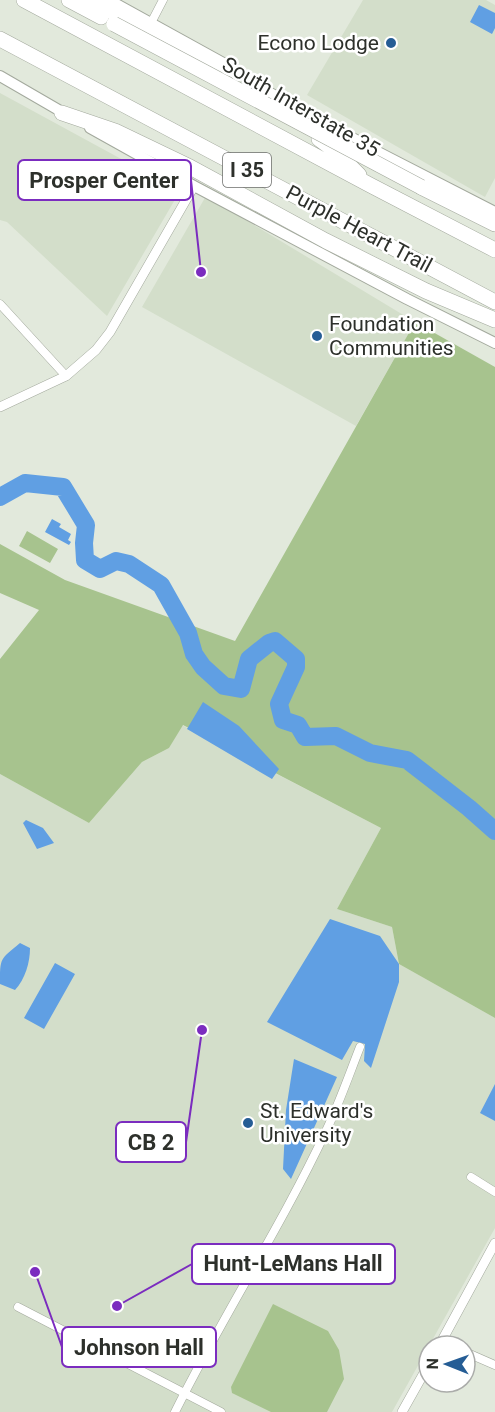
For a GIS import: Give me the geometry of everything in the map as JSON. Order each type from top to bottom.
[{"type":"highway","name":"Purple Heart Trail","points":[[24,0],[495,250]]},
{"type":"highway","points":[[69,0],[495,224]]},
{"type":"highway","points":[[90,0],[236,82],[334,150],[370,185]]},
{"type":"highway","name":"Purple Heart Trail","points":[[0,39],[495,302]]},
{"type":"highway","points":[[62,112],[115,131],[190,167],[326,241],[426,291],[495,320]]},
{"type":"main road","name":"South Interstate 35","points":[[109,0],[312,116],[495,212]]},
{"type":"main road","points":[[0,76],[194,186],[495,343]]},
{"type":"street","points":[[151,23],[163,0]]},
{"type":"street","points":[[0,407],[66,376],[96,350],[110,332],[194,186]]},
{"type":"street","points":[[0,304],[66,376]]},
{"type":"street","points":[[175,1412],[326,1132],[360,1047]]},
{"type":"street","points":[[471,1176],[495,1192]]},
{"type":"street","points":[[445,1334],[495,1243]]},
{"type":"street","points":[[18,1307],[220,1412]]},
{"type":"street","points":[[477,1357],[495,1365]]},
{"type":"street","points":[[402,1412],[417,1385]]},
{"type":"shaded area","points":[[363,0],[486,0],[495,5],[495,178],[485,197],[307,95]]},
{"type":"shaded area","points":[[0,93],[180,191],[107,316],[7,222],[0,220]]},
{"type":"shaded area","points":[[206,196],[415,322],[356,426],[142,307]]},
{"type":"shaded area","name":"St. Edward's University","points":[[182,725],[381,828],[337,909],[392,927],[399,964],[495,1018],[495,1228],[436,1334],[417,1334],[417,1367],[392,1412],[0,1412],[0,774],[89,823],[142,762],[169,748]]},
{"type":"green space","points":[[415,322],[495,367],[495,1018],[399,964],[392,927],[337,909],[381,828],[183,725],[169,748],[142,762],[89,823],[0,774],[0,659],[39,610],[0,593],[0,544],[65,580],[235,641]]},
{"type":"green space","points":[[27,531],[58,549],[50,563],[19,546]]},
{"type":"green space","points":[[273,1304],[328,1331],[339,1350],[344,1379],[327,1412],[271,1412],[232,1393],[231,1387]]},
{"type":"water","points":[[479,5],[495,13],[495,28],[492,34],[470,22]]},
{"type":"water","points":[[52,519],[61,524],[59,527],[71,534],[68,540],[71,542],[69,545],[45,532]]},
{"type":"water","points":[[203,702],[239,726],[279,769],[272,779],[187,729]]},
{"type":"water","points":[[26,820],[43,828],[54,843],[37,849],[23,823]]},
{"type":"water","points":[[330,919],[380,936],[399,964],[399,982],[371,1068],[364,1061],[365,1044],[353,1041],[342,1060],[267,1022]]},
{"type":"water","points":[[20,943],[30,948],[30,954],[24,976],[15,990],[0,984],[0,969],[5,956]]},
{"type":"water","points":[[55,963],[75,974],[44,1029],[24,1018]]},
{"type":"water","points":[[294,1059],[337,1077],[291,1179],[283,1169],[286,1110]]},
{"type":"water","points":[[495,1084],[495,1121],[480,1113]]},
{"type":"waterway","points":[[0,497],[25,483],[63,487],[86,525],[85,560],[100,569],[116,561],[129,564],[161,585],[188,633],[194,654],[203,667],[224,686],[241,689],[249,659],[275,641],[296,659],[296,667],[279,704],[283,720],[298,725],[305,737],[336,736],[370,753],[407,760],[495,831]]},
{"type":"place","name":"Econo Lodge","points":[[391,43]]},
{"type":"place","name":"Prosper Center","points":[[201,272]]},
{"type":"place","name":"Foundation Communities","points":[[317,336]]},
{"type":"place","name":"CB 2","points":[[202,1030]]},
{"type":"place","name":"St. Edward's University","points":[[248,1123]]},
{"type":"place","name":"Johnson Hall","points":[[35,1272]]},
{"type":"place","name":"Hunt-LeMans Hall","points":[[117,1306]]}]
